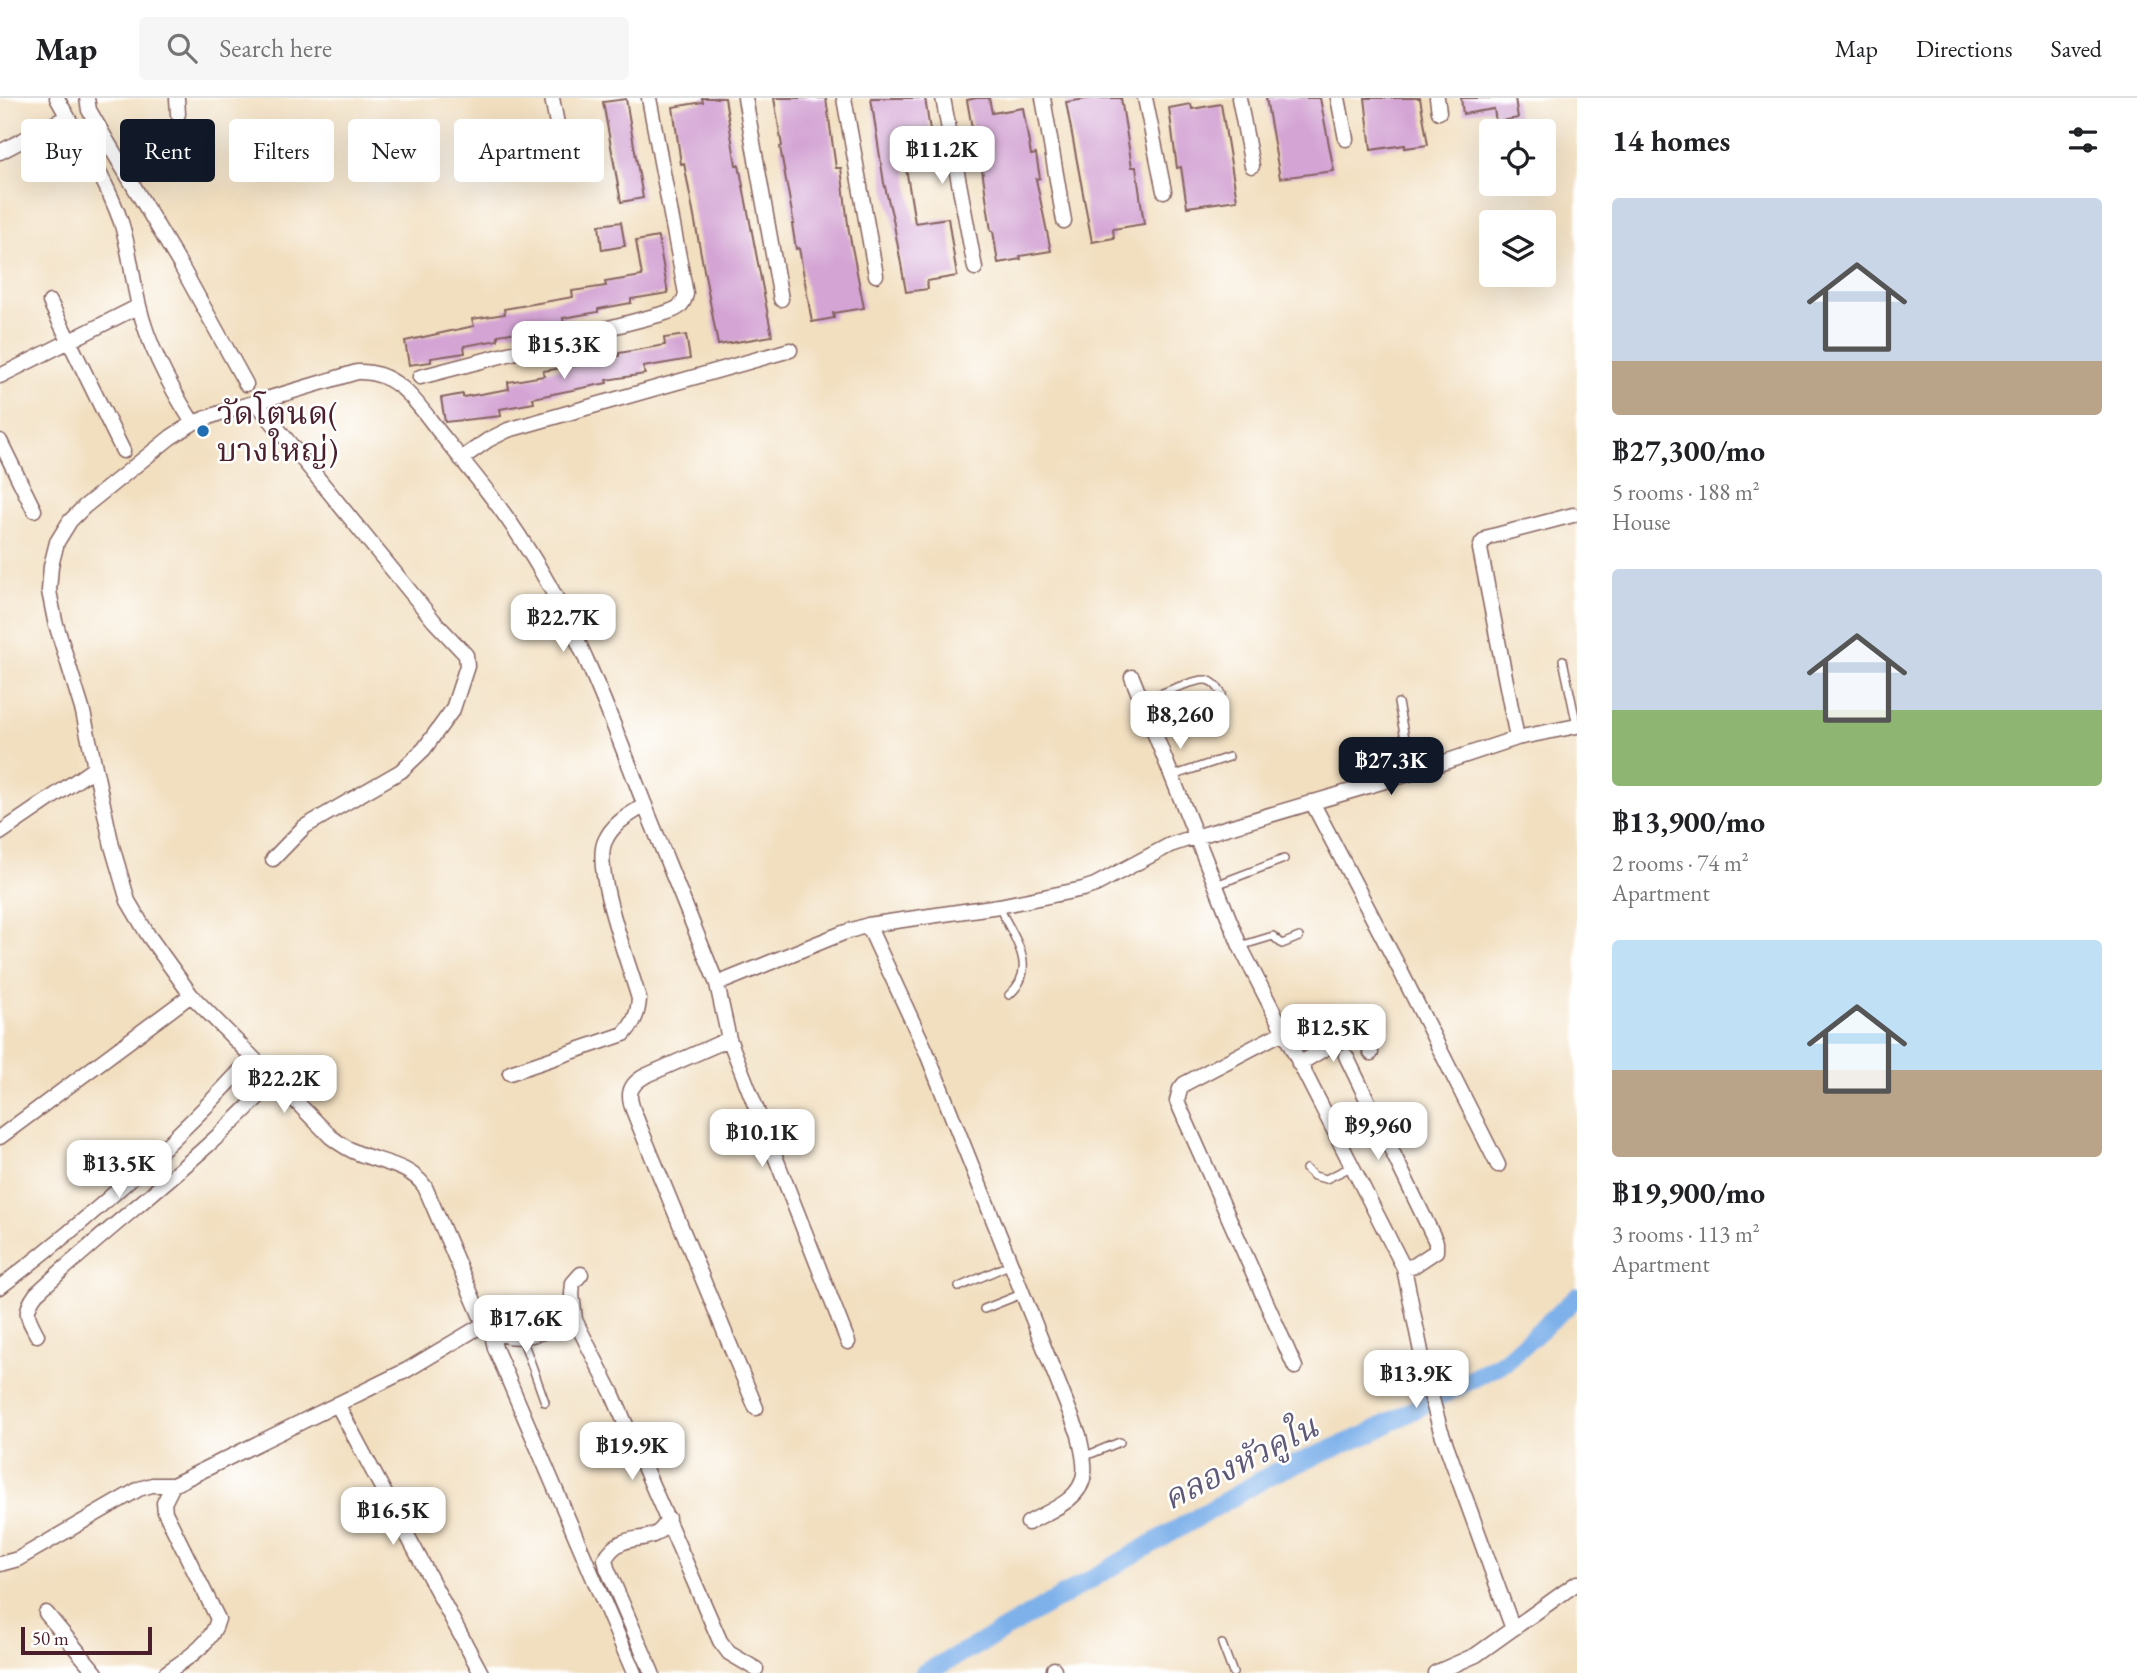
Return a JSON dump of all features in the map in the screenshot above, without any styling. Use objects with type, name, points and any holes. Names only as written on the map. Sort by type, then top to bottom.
[{"type":"street","points":[[57,98],[120,220],[130,251],[146,331],[193,423]]},
{"type":"street","points":[[86,98],[89,110],[181,266],[246,384]]},
{"type":"street","points":[[177,98],[178,114]]},
{"type":"street","points":[[552,98],[556,119]]},
{"type":"street","points":[[420,377],[662,314],[678,309],[684,303],[686,294],[649,98]]},
{"type":"street","points":[[746,98],[780,299]]},
{"type":"street","points":[[844,98],[876,275]]},
{"type":"street","points":[[943,98],[975,268]]},
{"type":"street","points":[[1043,98],[1064,221]]},
{"type":"street","points":[[1145,98],[1164,191]]},
{"type":"street","points":[[1239,98],[1252,166]]},
{"type":"street","points":[[1338,98],[1346,139]]},
{"type":"street","points":[[0,152],[67,117]]},
{"type":"street","points":[[50,302],[123,451]]},
{"type":"street","points":[[0,376],[139,306]]},
{"type":"street","points":[[461,459],[508,430],[790,350]]},
{"type":"street","points":[[634,1673],[487,1327],[419,1177],[344,1147],[331,1137],[191,995],[148,935],[128,901],[111,846],[83,712],[55,621],[49,591],[57,542],[70,521],[84,507],[171,437],[193,423],[357,372],[379,373],[391,378],[404,389],[526,545],[560,606],[606,705],[717,984],[729,1039],[848,1342]]},
{"type":"street","points":[[256,402],[434,621],[466,655],[467,666],[453,709],[424,749],[401,771],[304,827],[273,859]]},
{"type":"street","points":[[0,441],[34,510]]},
{"type":"street","points":[[1517,738],[1480,549],[1489,537],[1573,515]]},
{"type":"street","points":[[1132,677],[1240,946],[1404,1268],[1427,1381],[1440,1428],[1513,1629]]},
{"type":"street","points":[[717,984],[869,925],[999,906],[1095,885],[1170,845],[1412,773],[1517,738],[1577,726]]},
{"type":"street","points":[[0,833],[95,768]]},
{"type":"street","points":[[1312,802],[1498,1165]]},
{"type":"street","points":[[510,1073],[624,1034],[638,1014],[639,999],[606,892],[602,863],[604,843],[613,828],[621,819],[645,805]]},
{"type":"street","points":[[869,925],[926,1051],[1079,1435],[1084,1474],[1078,1491],[1069,1500],[1028,1523]]},
{"type":"street","points":[[0,1137],[191,995]]},
{"type":"street","points":[[1283,1032],[1184,1084],[1177,1101],[1295,1367]]},
{"type":"street","points":[[1299,1064],[1356,1033],[1365,1038],[1371,1053]]},
{"type":"street","points":[[729,1039],[645,1076],[634,1082],[629,1091],[639,1125],[755,1408]]},
{"type":"street","points":[[1346,1056],[1436,1242],[1436,1251],[1404,1268]]},
{"type":"street","points":[[0,1287],[90,1216],[203,1112],[252,1058]]},
{"type":"street","points":[[37,1335],[27,1313],[36,1294],[191,1160],[252,1105],[274,1080]]},
{"type":"street","points":[[581,1274],[573,1283],[575,1320],[612,1393],[720,1641],[729,1653],[757,1669]]},
{"type":"street","points":[[487,1327],[506,1336],[522,1338],[575,1320]]},
{"type":"street","points":[[0,1564],[18,1559],[139,1489],[152,1485],[173,1485],[407,1370],[487,1327]]},
{"type":"street","points":[[337,1404],[481,1673]]},
{"type":"street","points":[[166,1673],[190,1656],[213,1634],[218,1619],[164,1512],[164,1503],[173,1485]]},
{"type":"street","points":[[652,1673],[605,1559],[617,1544],[657,1535],[663,1531],[668,1518]]},
{"type":"street","points":[[1440,1672],[1476,1655],[1577,1583]]},
{"type":"street","points":[[46,1613],[96,1673]]},
{"type":"lane","points":[[1563,660],[1577,726]]},
{"type":"lane","points":[[1142,701],[1209,680],[1222,694]]},
{"type":"lane","points":[[1398,703],[1412,773]]},
{"type":"lane","points":[[1171,776],[1229,757]]},
{"type":"lane","points":[[1216,885],[1284,859]]},
{"type":"lane","points":[[999,906],[1025,969],[1022,980],[1009,995]]},
{"type":"lane","points":[[1240,946],[1273,936],[1282,944],[1299,937]]},
{"type":"lane","points":[[1306,1169],[1314,1176],[1326,1179],[1351,1167]]},
{"type":"lane","points":[[959,1287],[1012,1263]]},
{"type":"lane","points":[[984,1309],[1024,1293]]},
{"type":"lane","points":[[522,1338],[545,1402]]},
{"type":"lane","points":[[1082,1457],[1120,1441]]},
{"type":"lane","points":[[1222,1644],[1233,1673]]},
{"type":"building","points":[[702,98],[725,98],[736,165],[739,165],[772,336],[718,345],[684,163],[681,164],[673,107],[703,102]]},
{"type":"building","points":[[774,98],[826,98],[836,168],[841,168],[849,232],[864,308],[833,313],[834,318],[812,322],[799,248],[796,249]]},
{"type":"building","points":[[871,98],[925,98],[935,163],[906,168],[915,223],[948,218],[957,276],[927,281],[928,289],[906,292],[884,183]]},
{"type":"building","points":[[989,98],[992,113],[1023,108],[1031,155],[1036,154],[1040,178],[1036,179],[1051,251],[998,263],[980,155],[977,156],[967,100]]},
{"type":"building","points":[[1092,98],[1121,98],[1132,167],[1136,167],[1144,224],[1113,229],[1114,238],[1092,242],[1066,102]]},
{"type":"building","points":[[1266,98],[1320,98],[1334,171],[1280,178]]},
{"type":"building","points":[[1365,98],[1420,98],[1428,145],[1371,150]]},
{"type":"building","points":[[1461,98],[1515,98],[1518,118],[1496,119],[1494,109],[1463,114]]},
{"type":"building","points":[[626,99],[643,198],[621,202],[603,102]]},
{"type":"building","points":[[1191,104],[1192,109],[1221,104],[1237,200],[1187,207],[1181,167],[1177,168],[1169,108]]},
{"type":"building","points":[[621,222],[625,246],[602,250],[599,225]]},
{"type":"building","points":[[658,237],[668,293],[631,299],[631,303],[563,318],[564,324],[498,335],[498,340],[464,346],[465,353],[431,358],[431,362],[409,365],[405,341],[474,326],[472,319],[505,314],[504,309],[573,297],[572,291],[606,286],[605,282],[642,276],[636,241]]},
{"type":"building","points":[[686,335],[690,359],[643,367],[645,374],[606,380],[607,383],[533,398],[534,403],[500,409],[501,416],[445,422],[441,398],[509,389],[508,382],[544,376],[543,371],[665,345],[664,338]]},
{"type":"waterway","name":"คลองหัวคูใน","points":[[924,1673],[983,1642],[1274,1473],[1366,1435],[1506,1361],[1577,1297]]},
{"type":"place","name":"วัดโตนด( บางใหญ่)","points":[[203,431]]}]
